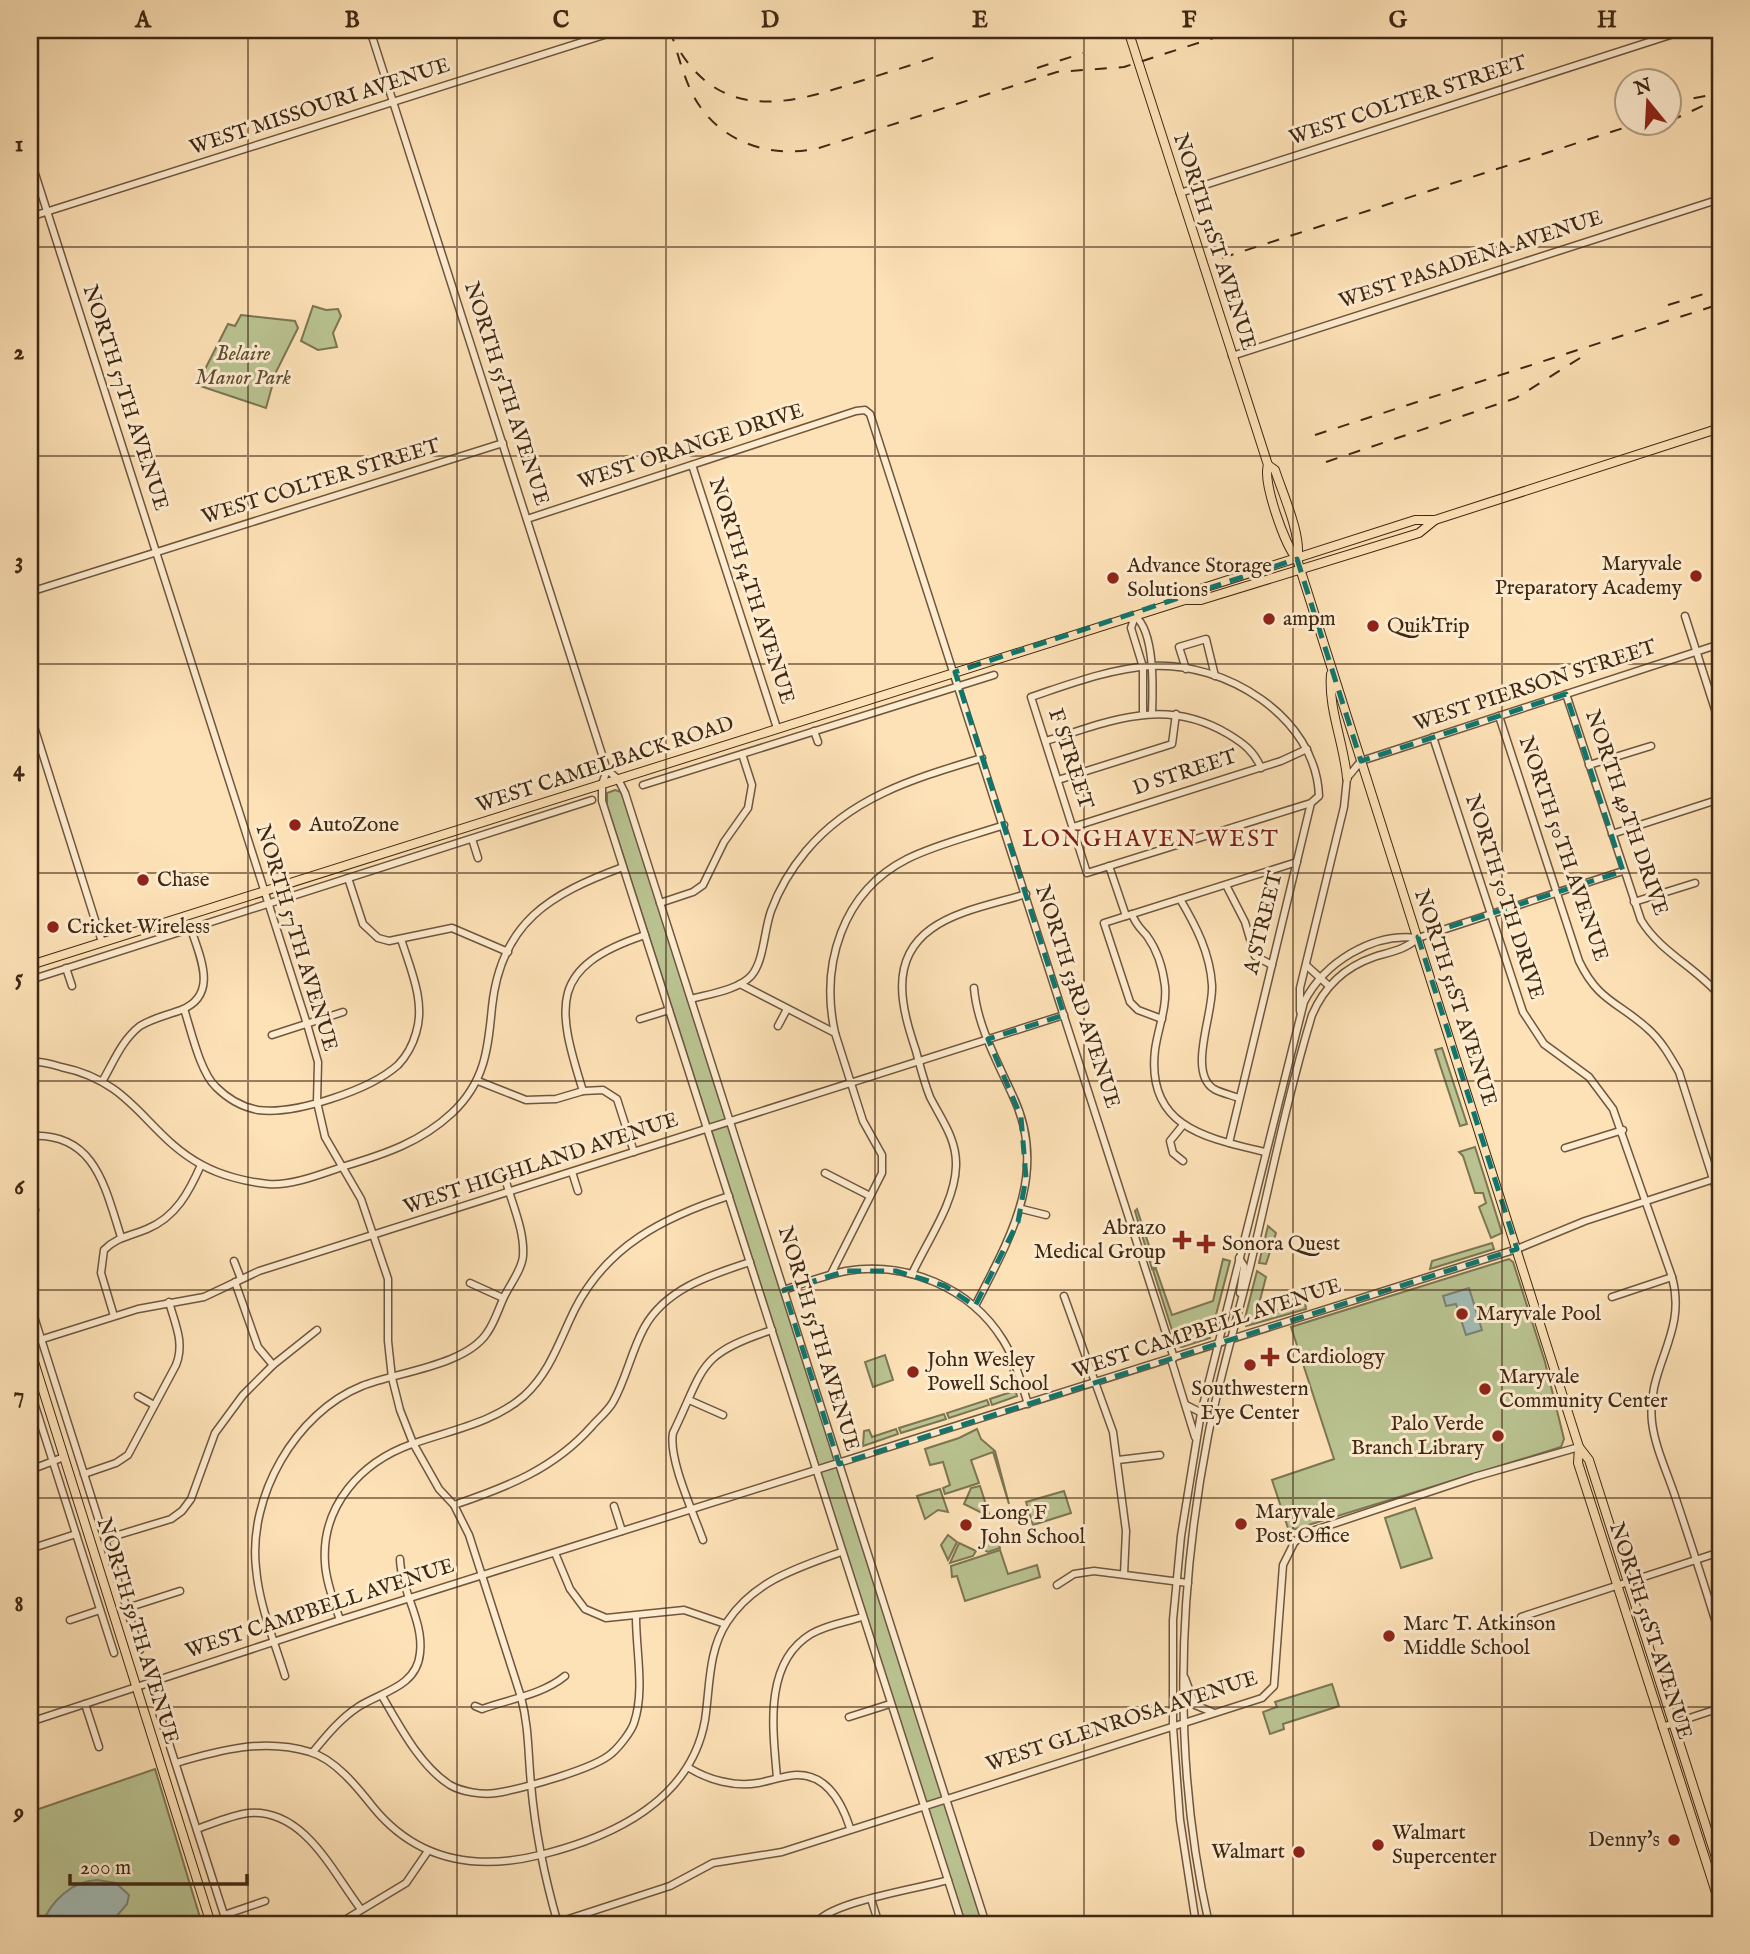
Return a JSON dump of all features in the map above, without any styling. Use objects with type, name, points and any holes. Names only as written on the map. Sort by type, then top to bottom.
[{"type":"main road","name":"NORTH 51ST AVENUE","points":[[1128,30],[1268,465],[1265,473],[1271,495],[1290,551],[1297,559],[1579,1447],[1588,1460],[1720,1870]]},
{"type":"main road","name":"WEST CAMELBACK ROAD","points":[[1185,600],[1198,590],[1415,520],[1435,520],[1720,428]]},
{"type":"main road","name":"WEST CAMELBACK ROAD","points":[[30,971],[33,962],[1185,600],[1201,600],[1419,533],[1435,520]]},
{"type":"main road","points":[[1332,668],[1330,695],[1343,748],[1346,778]]},
{"type":"main road","name":"NORTH 59TH AVENUE","points":[[30,1349],[211,1924]]},
{"type":"main road","name":"NORTH 51ST AVENUE","points":[[1579,1447],[1578,1463],[1720,1905]]},
{"type":"main road","points":[[1707,1924],[1720,1920]]},
{"type":"street","name":"NORTH 55TH AVENUE","points":[[370,30],[607,770],[602,784],[602,801],[962,1924]]},
{"type":"street","name":"WEST MISSOURI AVENUE","points":[[30,217],[620,30]]},
{"type":"street","name":"WEST COLTER STREET","points":[[1180,193],[1686,30]]},
{"type":"street","name":"NORTH 57TH AVENUE","points":[[30,158],[307,1024],[318,1062],[317,1102],[327,1146],[361,1199],[375,1235],[388,1279],[388,1341],[392,1378],[413,1444],[439,1489],[454,1505],[469,1535],[521,1697],[528,1724],[531,1785],[541,1855],[556,1924]]},
{"type":"street","name":"WEST PASADENA AVENUE","points":[[1232,356],[1720,199]]},
{"type":"street","name":"WEST ORANGE DRIVE","points":[[527,519],[865,410]]},
{"type":"street","name":"NORTH 53RD AVENUE","points":[[865,410],[870,414],[955,672],[1196,1440]]},
{"type":"street","name":"WEST COLTER STREET","points":[[30,592],[503,443]]},
{"type":"street","name":"NORTH 54TH AVENUE","points":[[692,465],[778,728]]},
{"type":"street","points":[[1143,714],[1147,666],[1131,628],[1135,616],[1144,623],[1152,713]]},
{"type":"street","points":[[1685,616],[1720,725]]},
{"type":"street","points":[[1186,669],[1179,647],[1206,639],[1214,676]]},
{"type":"street","name":"WEST PIERSON STREET","points":[[1361,761],[1720,644]]},
{"type":"street","name":"A STREET","points":[[1031,696],[1109,672],[1147,666],[1186,669],[1214,676],[1272,707],[1307,749],[1318,796],[1311,803],[1229,1143]]},
{"type":"street","name":"WEST CAMELBACK ROAD","points":[[643,785],[994,675]]},
{"type":"street","name":"NORTH 49TH DRIVE","points":[[1566,694],[1641,920],[1661,947],[1705,979],[1720,996]]},
{"type":"street","name":"F STREET","points":[[1031,696],[1087,873],[1109,866]]},
{"type":"street","points":[[30,714],[102,942]]},
{"type":"street","points":[[1046,741],[1143,714],[1176,714],[1206,723],[1234,737],[1254,753],[1261,768]]},
{"type":"street","points":[[1058,780],[1172,744],[1176,714]]},
{"type":"street","name":"NORTH 50TH AVENUE","points":[[1499,716],[1579,961],[1589,980],[1616,1007],[1646,1027],[1661,1043],[1678,1072],[1717,1178],[1720,1201]]},
{"type":"street","points":[[814,731],[818,742]]},
{"type":"street","name":"NORTH 50TH DRIVE","points":[[1433,737],[1523,1012],[1544,1044],[1588,1077],[1605,1095],[1623,1130],[1672,1277],[1676,1301],[1675,1323],[1653,1382],[1652,1423],[1720,1636]]},
{"type":"street","points":[[1590,765],[1651,746]]},
{"type":"street","name":"D STREET","points":[[1073,827],[1261,768],[1307,749]]},
{"type":"street","points":[[660,903],[699,888],[752,798],[752,786],[742,754]]},
{"type":"street","points":[[691,999],[740,984],[756,969],[767,924],[780,889],[797,862],[825,831],[851,810],[880,793],[982,758]]},
{"type":"street","points":[[1300,1011],[1298,998],[1344,807],[1346,778],[1361,761]]},
{"type":"street","points":[[607,770],[618,779]]},
{"type":"street","name":"NORTH 55TH AVENUE","points":[[618,779],[731,1121],[986,1924]]},
{"type":"street","points":[[1612,834],[1720,799]]},
{"type":"street","name":"WEST CAMELBACK ROAD","points":[[30,980],[593,800]]},
{"type":"street","points":[[1265,1152],[1206,1138],[1183,1125],[1167,1107],[1156,1084],[1154,1061],[1166,999],[1163,974],[1151,943],[1129,915],[1109,866],[1311,803]]},
{"type":"street","points":[[831,1274],[882,1173],[883,1160],[863,1121],[835,1033],[829,1000],[832,956],[843,926],[859,900],[880,877],[905,860],[1004,825]]},
{"type":"street","points":[[717,838],[724,842]]},
{"type":"street","points":[[472,839],[478,858]]},
{"type":"street","points":[[1162,1019],[1138,1010],[1130,1002],[1104,923],[1297,862]]},
{"type":"street","points":[[30,1062],[82,1071],[103,1080],[132,1102],[177,1146],[201,1165],[231,1176],[269,1184],[304,1179],[388,1153],[422,1138],[454,1111],[478,1081],[491,1039],[495,986],[521,928],[560,893],[623,867]]},
{"type":"street","points":[[1209,1924],[1196,1857],[1184,1723],[1183,1673],[1195,1516],[1212,1418],[1313,1011],[1329,986],[1361,962],[1408,947],[1418,938],[1623,871]]},
{"type":"street","points":[[348,878],[368,931],[389,941],[452,928],[508,952]]},
{"type":"street","points":[[1634,902],[1695,883]]},
{"type":"street","points":[[1226,885],[1244,922],[1255,956],[1272,965]]},
{"type":"street","points":[[912,1274],[948,1200],[956,1165],[950,1134],[930,1096],[919,1062],[900,992],[903,972],[913,947],[929,930],[947,920],[1026,894]]},
{"type":"street","points":[[1180,899],[1201,937],[1212,979],[1212,1009],[1200,1061],[1202,1072],[1214,1089],[1239,1098]]},
{"type":"street","points":[[103,1080],[123,1044],[138,1028],[184,1009],[195,1002],[204,987],[204,973],[191,929]]},
{"type":"street","points":[[583,1091],[567,1041],[565,1022],[565,1004],[574,977],[593,957],[609,947],[645,935]]},
{"type":"street","points":[[1196,1924],[1180,1820],[1173,1727],[1176,1581],[1201,1413],[1300,1011],[1319,978],[1338,961],[1363,948],[1404,936],[1418,938]]},
{"type":"street","points":[[184,1009],[214,1085],[227,1096],[243,1107],[260,1110],[317,1102],[371,1083],[399,1064],[410,1048],[419,1014],[417,991],[401,939]]},
{"type":"street","points":[[1306,965],[1329,986]]},
{"type":"street","points":[[66,968],[72,986]]},
{"type":"street","points":[[740,984],[835,1033]]},
{"type":"street","points":[[974,988],[997,1066],[1014,1096],[1023,1129],[1027,1164],[1022,1209],[975,1306]]},
{"type":"street","points":[[778,1026],[787,1009]]},
{"type":"street","points":[[640,1019],[669,1010]]},
{"type":"street","points":[[272,1035],[343,1012]]},
{"type":"street","name":"WEST HIGHLAND AVENUE","points":[[30,1343],[169,1302],[204,1297],[238,1281],[375,1235],[1064,1015]]},
{"type":"street","points":[[478,1081],[526,1100],[556,1099],[583,1091],[603,1090],[617,1100],[635,1152]]},
{"type":"street","points":[[1182,1161],[1173,1153],[1171,1141],[1183,1125]]},
{"type":"street","points":[[1565,1148],[1623,1130]]},
{"type":"street","points":[[30,1136],[61,1138],[92,1160],[101,1174],[121,1237]]},
{"type":"street","points":[[114,1317],[101,1273],[104,1250],[121,1237],[145,1230],[173,1213],[189,1193],[201,1165]]},
{"type":"street","points":[[572,1172],[578,1191]]},
{"type":"street","points":[[825,1172],[870,1196]]},
{"type":"street","points":[[285,1676],[261,1601],[255,1565],[257,1532],[271,1482],[281,1459],[305,1428],[337,1400],[361,1386],[464,1353],[477,1345],[487,1333],[523,1261],[523,1243],[504,1174]]},
{"type":"street","name":"WEST CAMPBELL AVENUE","points":[[30,1723],[340,1619],[1517,1249],[1584,1221],[1717,1178]]},
{"type":"street","points":[[340,1619],[325,1563],[327,1537],[337,1503],[358,1475],[378,1459],[413,1444],[481,1422],[515,1403],[545,1373],[580,1301],[618,1253],[640,1234],[669,1218],[729,1196]]},
{"type":"street","points":[[1022,1209],[1046,1215]]},
{"type":"street","points":[[1247,1225],[1261,1219]]},
{"type":"street","points":[[1239,1258],[1244,1266],[1240,1306]]},
{"type":"street","points":[[234,1261],[258,1347],[273,1365]]},
{"type":"street","points":[[454,1505],[519,1482],[554,1461],[582,1437],[612,1404],[645,1327],[664,1303],[692,1283],[750,1262]]},
{"type":"street","points":[[784,1290],[831,1274],[873,1269],[912,1274],[945,1286],[975,1306],[1006,1347],[1028,1404]]},
{"type":"street","points":[[1612,1297],[1672,1277]]},
{"type":"street","points":[[470,1283],[503,1298]]},
{"type":"street","points":[[1064,1296],[1111,1424],[1126,1531],[1124,1574]]},
{"type":"street","points":[[84,1474],[116,1463],[128,1455],[181,1353],[180,1338],[169,1302]]},
{"type":"street","name":"NORTH 59TH AVENUE","points":[[30,1304],[140,1650]]},
{"type":"street","points":[[105,1539],[171,1519],[182,1511],[191,1499],[215,1433],[243,1395],[273,1365],[317,1330]]},
{"type":"street","points":[[703,1540],[672,1440],[701,1369],[726,1346],[772,1330]]},
{"type":"street","name":"NORTH 59TH AVENUE","points":[[30,1390],[114,1653]]},
{"type":"street","points":[[138,1396],[154,1405]]},
{"type":"street","points":[[689,1400],[723,1415]]},
{"type":"street","points":[[1185,1404],[1212,1418]]},
{"type":"street","name":"WEST GLENROSA AVENUE","points":[[556,1924],[670,1886],[713,1863],[782,1852],[1262,1698],[1274,1686],[1283,1565],[1294,1543],[1303,1534],[1474,1477],[1579,1447]]},
{"type":"street","points":[[1118,1460],[1160,1455]]},
{"type":"street","points":[[30,1470],[64,1457]]},
{"type":"street","points":[[614,1506],[622,1531]]},
{"type":"street","points":[[30,1549],[76,1534]]},
{"type":"street","points":[[176,1763],[237,1747],[274,1745],[313,1752],[344,1775],[392,1828],[428,1852],[462,1861],[489,1864],[541,1855],[629,1823],[652,1808],[689,1768],[701,1738],[713,1658],[725,1624],[746,1600],[774,1578],[841,1552]]},
{"type":"street","points":[[1521,1617],[1720,1552]]},
{"type":"street","points":[[555,1553],[570,1589],[585,1609],[606,1618],[684,1610],[725,1624]]},
{"type":"street","points":[[313,1752],[336,1723],[360,1705],[402,1685],[415,1670],[420,1654],[418,1631],[401,1572],[400,1559]]},
{"type":"street","points":[[1057,1585],[1064,1578],[1083,1572],[1124,1574],[1188,1583]]},
{"type":"street","points":[[127,1608],[180,1591]]},
{"type":"street","points":[[70,1620],[100,1610]]},
{"type":"street","points":[[382,1696],[433,1770],[450,1785],[470,1792],[494,1793],[531,1785],[590,1765],[611,1754],[634,1725],[638,1700],[636,1617]]},
{"type":"street","points":[[777,1777],[775,1690],[781,1669],[799,1642],[813,1633],[862,1617]]},
{"type":"street","points":[[1183,1673],[1195,1705],[1202,1710],[1217,1713]]},
{"type":"street","points":[[475,1706],[482,1709],[521,1697],[557,1683],[565,1676]]},
{"type":"street","points":[[85,1704],[99,1747]]},
{"type":"street","points":[[849,1717],[890,1704]]},
{"type":"street","name":"NORTH 59TH AVENUE","points":[[158,1706],[227,1924]]},
{"type":"street","points":[[1662,1727],[1720,1708]]},
{"type":"street","points":[[689,1768],[707,1779],[737,1783],[757,1783],[798,1775],[812,1778],[826,1786],[842,1804],[850,1828]]},
{"type":"street","points":[[197,1829],[247,1813],[276,1815],[303,1830],[360,1908]]},
{"type":"street","points":[[338,1924],[360,1908],[388,1897],[406,1883],[428,1852]]},
{"type":"street","points":[[816,1924],[826,1913],[948,1880]]},
{"type":"street","points":[[871,1899],[879,1924]]},
{"type":"street","points":[[224,1915],[265,1901]]},
{"type":"highlighted area","points":[[1297,559],[1361,761],[1566,694],[1623,871],[1418,937],[1517,1249],[839,1464],[784,1290],[846,1271],[896,1271],[945,1286],[975,1306],[1018,1222],[1026,1178],[1021,1117],[988,1039],[1064,1015],[955,672]]},
{"type":"green space","points":[[313,306],[326,310],[338,309],[341,316],[333,333],[337,347],[318,350],[301,341]]},
{"type":"green space","name":"Belaire Manor Park","points":[[241,315],[295,321],[298,328],[276,372],[266,408],[197,385],[228,324],[235,326]]},
{"type":"green space","points":[[615,790],[621,792],[627,808],[983,1924],[965,1924],[607,805],[607,793]]},
{"type":"green space","points":[[1442,1048],[1467,1124],[1460,1126],[1435,1050]]},
{"type":"green space","points":[[1475,1147],[1502,1233],[1491,1238],[1479,1207],[1486,1203],[1483,1193],[1475,1193],[1463,1156],[1459,1152]]},
{"type":"green space","points":[[1137,1209],[1156,1267],[1152,1269],[1135,1211]]},
{"type":"green space","points":[[1268,1226],[1276,1233],[1266,1264],[1259,1263]]},
{"type":"green space","points":[[1492,1243],[1494,1249],[1430,1269],[1432,1261]]},
{"type":"green space","points":[[1223,1259],[1230,1261],[1210,1338],[1182,1347],[1177,1346],[1153,1270],[1156,1269],[1172,1315],[1213,1301]]},
{"type":"green space","points":[[1509,1259],[1513,1262],[1545,1362],[1564,1439],[1561,1447],[1289,1531],[1272,1480],[1334,1459],[1291,1327]]},
{"type":"green space","points":[[1257,1271],[1266,1277],[1257,1312],[1263,1314],[1305,1302],[1306,1309],[1246,1326],[1244,1322]]},
{"type":"green space","points":[[885,1355],[893,1380],[873,1387],[865,1362]]},
{"type":"green space","points":[[1010,1370],[1017,1396],[992,1405],[990,1399],[1014,1391]]},
{"type":"green space","points":[[987,1400],[989,1405],[949,1418],[947,1413]]},
{"type":"green space","points":[[944,1414],[946,1419],[901,1433],[899,1428]]},
{"type":"green space","points":[[896,1429],[898,1434],[863,1446],[864,1431],[869,1430],[872,1437]]},
{"type":"green space","points":[[977,1429],[981,1439],[995,1451],[1009,1504],[993,1452],[971,1460],[979,1483],[945,1494],[943,1488],[950,1485],[943,1462],[930,1465],[925,1449]]},
{"type":"green space","points":[[980,1486],[989,1514],[986,1515],[964,1504],[971,1488]]},
{"type":"green space","points":[[940,1489],[948,1512],[938,1510],[925,1519],[917,1496]]},
{"type":"green space","points":[[1064,1491],[1071,1513],[1033,1525],[1026,1502]]},
{"type":"green space","points":[[1415,1508],[1432,1558],[1401,1568],[1385,1518]]},
{"type":"green space","points":[[985,1534],[997,1540],[1000,1548],[988,1552],[979,1547]]},
{"type":"green space","points":[[948,1535],[957,1542],[948,1560],[941,1545]]},
{"type":"green space","points":[[959,1543],[976,1551],[973,1556],[950,1563]]},
{"type":"green space","points":[[1000,1550],[1008,1574],[1037,1565],[1040,1577],[965,1601],[957,1576],[952,1577],[951,1566]]},
{"type":"green space","points":[[1332,1684],[1339,1706],[1283,1724],[1284,1729],[1270,1734],[1263,1712],[1277,1707],[1275,1702]]},
{"type":"green space","points":[[155,1769],[202,1924],[30,1924],[30,1812]]},
{"type":"water","points":[[1469,1288],[1482,1330],[1466,1335],[1456,1304],[1446,1306],[1443,1296]]},
{"type":"water","points":[[97,1880],[116,1883],[129,1895],[127,1904],[110,1924],[42,1924],[57,1900],[71,1888]]},
{"type":"railway","points":[[670,30],[682,69],[701,108],[728,134],[762,148],[781,151],[819,148],[1057,72],[1124,67],[1238,30]]},
{"type":"railway","points":[[681,53],[698,75],[718,89],[738,98],[760,101],[807,97],[941,55]]},
{"type":"railway","points":[[1037,68],[1083,53]]},
{"type":"railway","points":[[1684,100],[1710,95]]},
{"type":"railway","points":[[1684,115],[1720,98]]},
{"type":"railway","points":[[1222,258],[1614,131]]},
{"type":"railway","points":[[1668,305],[1720,289]]},
{"type":"railway","points":[[1315,435],[1720,304]]},
{"type":"railway","points":[[1326,462],[1516,398],[1588,353]]},
{"type":"place","name":"Maryvale Preparatory Academy","points":[[1696,576]]},
{"type":"place","name":"Advance Storage Solutions","points":[[1113,578]]},
{"type":"place","name":"ampm","points":[[1269,619]]},
{"type":"place","name":"QuikTrip","points":[[1373,626]]},
{"type":"place","name":"AutoZone","points":[[295,825]]},
{"type":"place","name":"Chase","points":[[143,880]]},
{"type":"place","name":"Cricket Wireless","points":[[53,927]]},
{"type":"place","name":"Abrazo Medical Group","points":[[1182,1240]]},
{"type":"place","name":"Sonora Quest","points":[[1206,1244]]},
{"type":"place","name":"Maryvale Pool","points":[[1462,1314]]},
{"type":"place","name":"Cardiology","points":[[1270,1357]]},
{"type":"place","name":"Southwestern Eye Center","points":[[1250,1365]]},
{"type":"place","name":"John Wesley Powell School","points":[[913,1372]]},
{"type":"place","name":"Maryvale Community Center","points":[[1485,1389]]},
{"type":"place","name":"Palo Verde Branch Library","points":[[1498,1436]]},
{"type":"place","name":"Maryvale Post Office","points":[[1241,1524]]},
{"type":"place","name":"Long F John School","points":[[966,1525]]},
{"type":"place","name":"Marc T. Atkinson Middle School","points":[[1389,1636]]},
{"type":"place","name":"Denny's","points":[[1674,1840]]},
{"type":"place","name":"Walmart Supercenter","points":[[1378,1845]]},
{"type":"place","name":"Walmart","points":[[1299,1852]]},
{"type":"district","name":"LONGHAVEN WEST","points":[[1151,839]]}]
